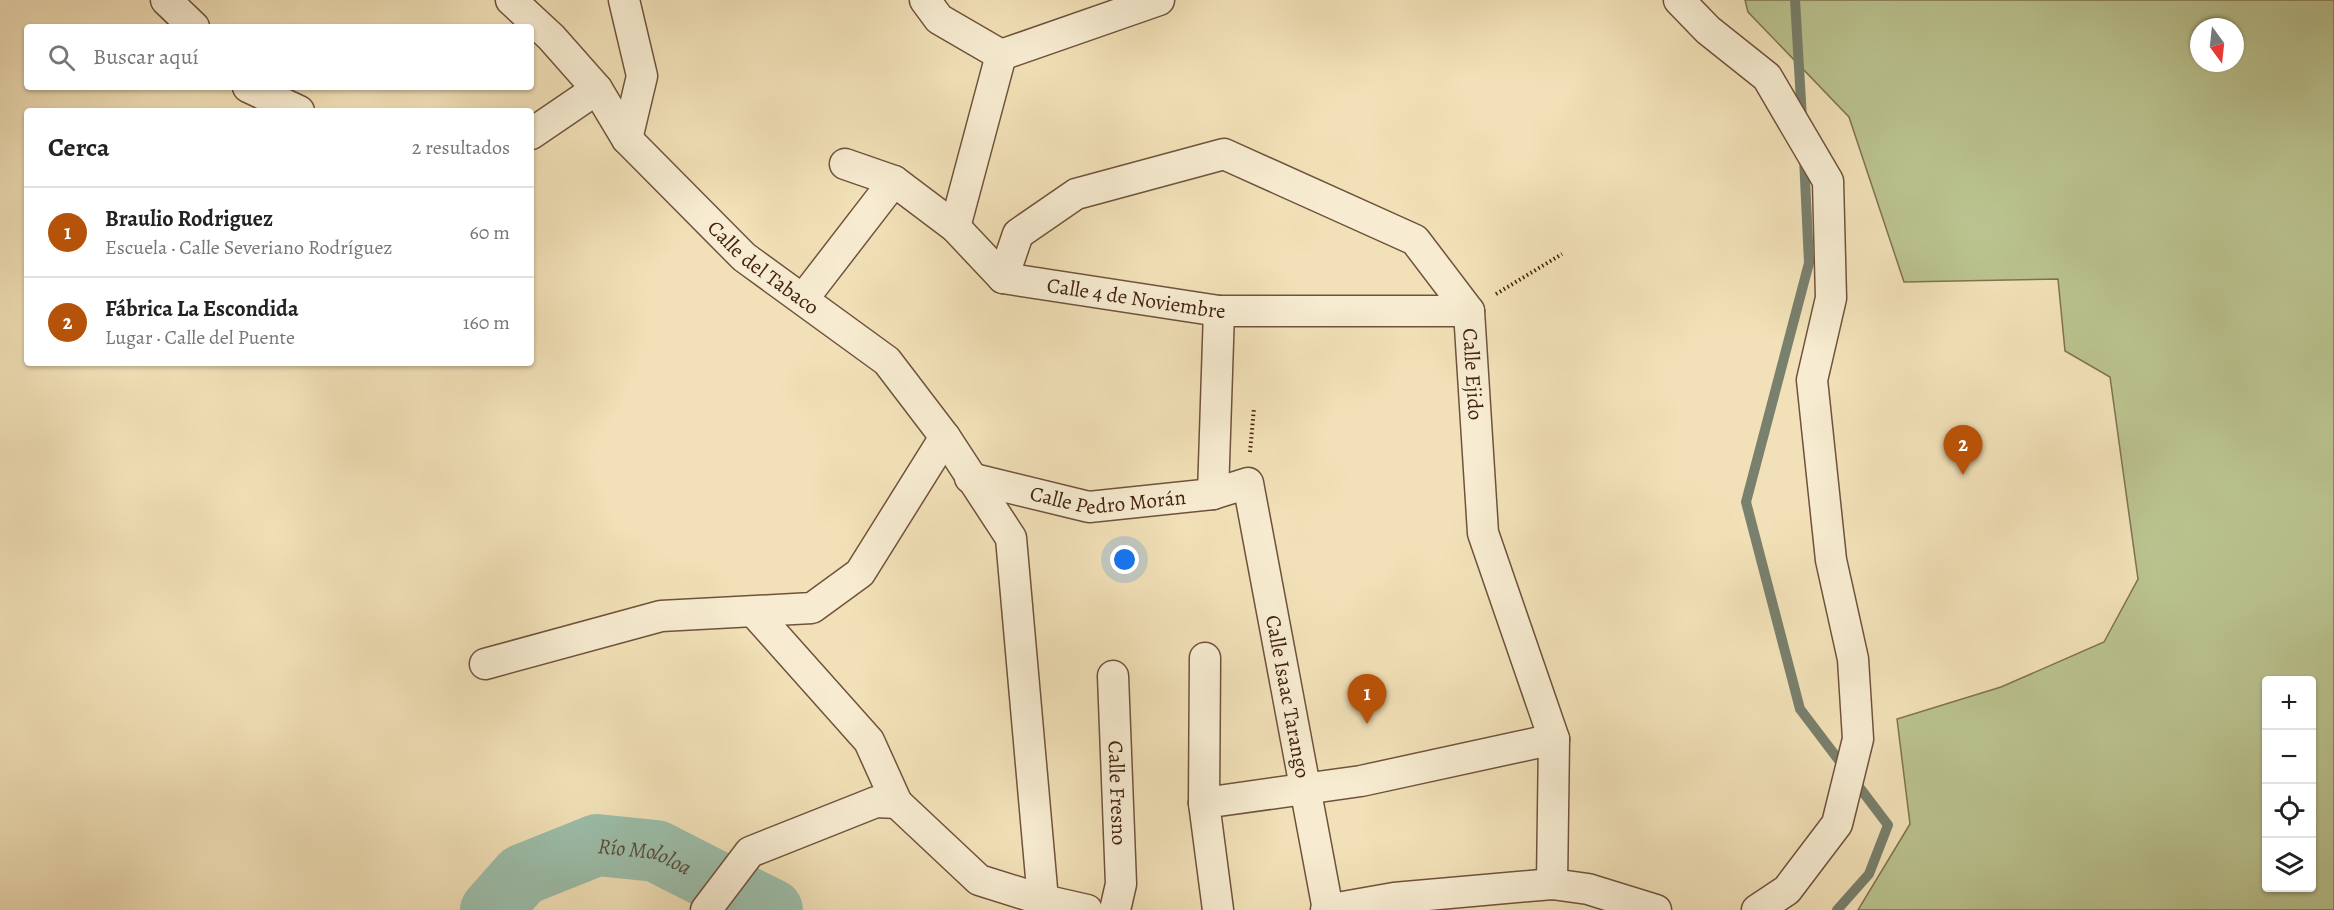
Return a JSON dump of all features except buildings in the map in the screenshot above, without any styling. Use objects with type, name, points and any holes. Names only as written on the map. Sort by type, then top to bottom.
[{"type":"street","points":[[166,0],[192,24]]},
{"type":"street","name":"Calle del Tabaco","points":[[511,0],[551,37],[597,89],[627,139],[744,257],[887,361],[945,437],[1011,538],[1043,900]]},
{"type":"street","points":[[624,0],[642,76],[627,139]]},
{"type":"street","points":[[925,0],[939,19],[1001,55],[1159,0]]},
{"type":"street","points":[[1679,0],[1708,30],[1767,77],[1828,181],[1831,298],[1812,380],[1831,560],[1853,659],[1858,739],[1836,824],[1787,890],[1757,910]]},
{"type":"street","points":[[955,227],[1001,55]]},
{"type":"street","points":[[534,132],[597,89]]},
{"type":"street","points":[[254,90],[293,108]]},
{"type":"street","name":"Calle Ejido","points":[[1003,278],[1018,234],[1076,194],[1224,154],[1415,240],[1469,310],[1483,533],[1554,739],[1552,884]]},
{"type":"street","points":[[845,164],[894,181],[955,227],[1003,278]]},
{"type":"street","points":[[803,299],[894,181]]},
{"type":"street","name":"Calle 4 de Noviembre","points":[[1003,278],[1219,310],[1469,310]]},
{"type":"street","points":[[1213,494],[1219,310]]},
{"type":"street","points":[[485,664],[661,616],[812,608],[860,573],[945,437]]},
{"type":"street","name":"Calle Pedro Morán","points":[[970,478],[1089,507],[1213,494],[1248,483]]},
{"type":"street","name":"Calle Isaac Tarango","points":[[1248,483],[1327,910]]},
{"type":"street","points":[[753,612],[868,741],[897,803],[979,880],[1043,900],[1087,910]]},
{"type":"street","points":[[1205,658],[1204,803],[1218,910]]},
{"type":"street","name":"Calle Fresno","points":[[1113,676],[1121,884],[1114,910]]},
{"type":"street","points":[[1204,803],[1361,781],[1554,739]]},
{"type":"street","points":[[706,910],[750,852],[876,802],[897,803]]},
{"type":"street","points":[[1327,910],[1394,898],[1552,884],[1588,889],[1656,910]]},
{"type":"path","points":[[1469,310],[1562,254]]},
{"type":"path","points":[[1248,483],[1254,408]]},
{"type":"green space","points":[[1745,0],[2334,0],[2334,910],[1858,910],[1910,824],[1897,719],[2001,687],[2104,642],[2138,579],[2110,377],[2065,351],[2058,279],[1904,282],[1849,117],[1748,12]]},
{"type":"waterway","points":[[1795,0],[1802,118]]},
{"type":"waterway","points":[[1804,158],[1809,263],[1746,502],[1800,709],[1888,825],[1869,874],[1837,910]]},
{"type":"waterway","name":"Río Mololoa","points":[[491,910],[522,875],[597,845],[656,851],[772,910]]},
{"type":"place","name":"Fábrica La Escondida","points":[[1963,475]]},
{"type":"place","name":"Braulio Rodriguez","points":[[1367,724]]}]
